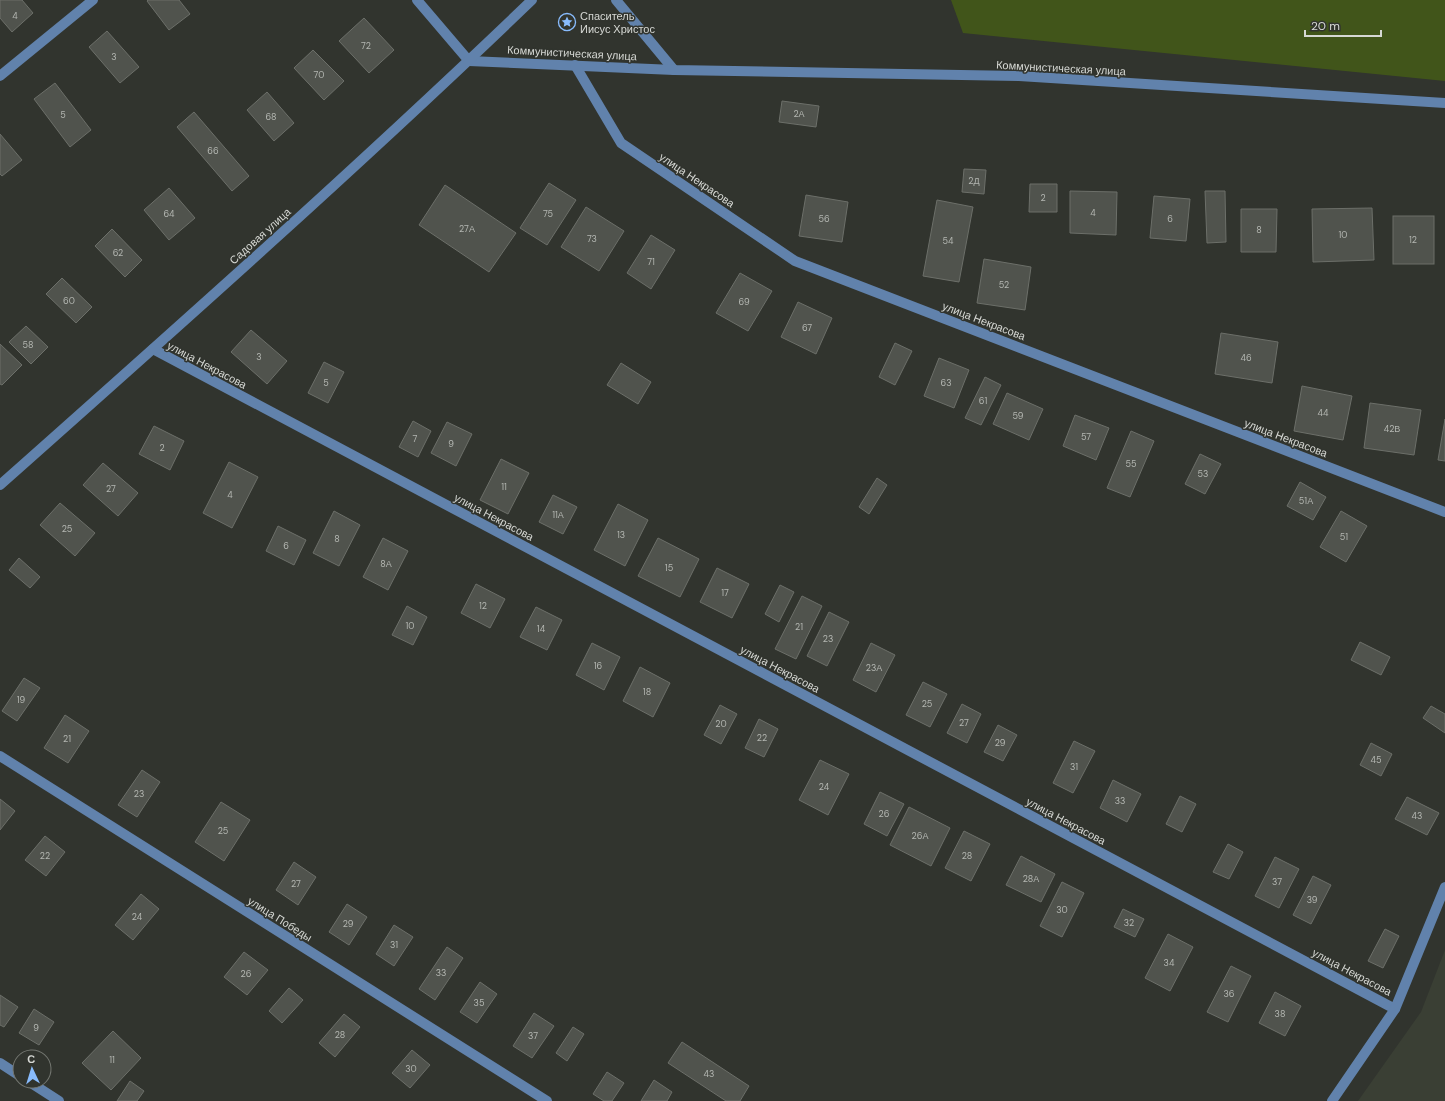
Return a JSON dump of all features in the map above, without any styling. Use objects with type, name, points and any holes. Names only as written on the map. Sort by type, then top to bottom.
[{"type":"street","points":[[0,76],[93,0]]},
{"type":"street","points":[[417,0],[469,61]]},
{"type":"street","name":"Садовая улица","points":[[0,485],[153,349],[469,61],[532,0]]},
{"type":"street","name":"Коммунистическая улица","points":[[616,0],[674,70]]},
{"type":"street","name":"Коммунистическая улица","points":[[469,61],[674,70],[1019,76],[1445,104]]},
{"type":"street","name":"улица Некрасова","points":[[575,65],[621,143],[795,261],[1445,512]]},
{"type":"street","name":"улица Некрасова","points":[[153,349],[1395,1009]]},
{"type":"street","name":"улица Победы","points":[[0,756],[547,1101]]},
{"type":"street","name":"улица Некрасова","points":[[1332,1101],[1395,1009],[1445,887]]},
{"type":"street","points":[[0,1063],[12,1071]]},
{"type":"street","points":[[40,1089],[59,1101]]},
{"type":"shaded area","points":[[1445,950],[1445,1101],[1358,1101],[1421,1012]]},
{"type":"green space","points":[[951,0],[1445,0],[1445,81],[963,33]]},
{"type":"building","points":[[0,0],[22,0],[33,13],[12,32],[0,18]]},
{"type":"building","points":[[179,0],[190,14],[169,30],[147,1]]},
{"type":"building","points":[[364,18],[394,50],[369,73],[339,41]]},
{"type":"building","points":[[107,31],[139,67],[120,83],[89,47]]},
{"type":"building","points":[[313,50],[344,81],[324,100],[294,68]]},
{"type":"building","points":[[55,83],[91,130],[70,147],[34,99]]},
{"type":"building","points":[[267,92],[294,123],[274,141],[247,110]]},
{"type":"building","points":[[782,101],[819,106],[816,127],[779,122]]},
{"type":"building","points":[[194,112],[249,176],[232,191],[177,127]]},
{"type":"building","points":[[0,134],[22,160],[2,176],[0,174]]},
{"type":"building","points":[[964,169],[986,170],[984,194],[962,192]]},
{"type":"building","points":[[549,183],[576,200],[547,245],[520,228]]},
{"type":"building","points":[[1030,184],[1057,184],[1057,212],[1029,212]]},
{"type":"building","points":[[445,185],[516,233],[489,272],[419,225]]},
{"type":"building","points":[[169,188],[195,218],[169,240],[144,210]]},
{"type":"building","points":[[1070,191],[1117,192],[1116,235],[1070,233]]},
{"type":"building","points":[[1205,191],[1225,191],[1226,242],[1207,243]]},
{"type":"building","points":[[806,195],[848,202],[842,242],[799,236]]},
{"type":"building","points":[[1154,196],[1190,199],[1186,241],[1150,238]]},
{"type":"building","points":[[937,200],[973,207],[959,282],[923,276]]},
{"type":"building","points":[[586,207],[624,231],[599,271],[561,247]]},
{"type":"building","points":[[1372,208],[1374,260],[1313,262],[1312,209]]},
{"type":"building","points":[[1241,209],[1277,209],[1276,252],[1241,252]]},
{"type":"building","points":[[1393,216],[1434,216],[1434,264],[1393,264]]},
{"type":"building","points":[[112,229],[142,260],[125,277],[95,246]]},
{"type":"building","points":[[651,235],[675,250],[651,289],[627,273]]},
{"type":"building","points":[[984,259],[1031,267],[1025,310],[977,303]]},
{"type":"building","points":[[740,273],[772,291],[748,331],[716,313]]},
{"type":"building","points":[[62,278],[92,307],[76,323],[46,294]]},
{"type":"building","points":[[798,302],[832,318],[816,354],[781,337]]},
{"type":"building","points":[[26,326],[48,347],[31,364],[9,342]]},
{"type":"building","points":[[251,330],[287,361],[267,384],[231,352]]},
{"type":"building","points":[[1221,333],[1278,342],[1272,383],[1215,374]]},
{"type":"building","points":[[895,343],[912,351],[895,385],[879,377]]},
{"type":"building","points":[[0,344],[22,365],[2,385],[0,384]]},
{"type":"building","points":[[939,358],[969,370],[954,408],[924,396]]},
{"type":"building","points":[[324,362],[344,372],[328,403],[308,393]]},
{"type":"building","points":[[621,363],[651,382],[638,404],[607,385]]},
{"type":"building","points":[[985,377],[1001,385],[981,425],[965,418]]},
{"type":"building","points":[[1302,386],[1352,396],[1343,440],[1294,431]]},
{"type":"building","points":[[1007,393],[1043,409],[1029,440],[993,424]]},
{"type":"building","points":[[1370,403],[1421,410],[1414,455],[1364,448]]},
{"type":"building","points":[[1075,415],[1109,428],[1096,460],[1063,446]]},
{"type":"building","points":[[1445,419],[1445,461],[1438,460]]},
{"type":"building","points":[[413,421],[431,431],[418,457],[399,447]]},
{"type":"building","points":[[447,422],[472,434],[456,466],[431,453]]},
{"type":"building","points":[[154,426],[184,441],[170,470],[139,454]]},
{"type":"building","points":[[1131,431],[1154,441],[1130,497],[1107,488]]},
{"type":"building","points":[[1200,454],[1221,464],[1205,494],[1185,484]]},
{"type":"building","points":[[501,459],[529,473],[508,514],[480,500]]},
{"type":"building","points":[[229,462],[258,477],[232,528],[203,513]]},
{"type":"building","points":[[103,463],[138,493],[118,516],[83,485]]},
{"type":"building","points":[[877,478],[887,485],[869,514],[859,507]]},
{"type":"building","points":[[1300,482],[1326,497],[1313,520],[1287,506]]},
{"type":"building","points":[[553,495],[577,507],[563,534],[539,522]]},
{"type":"building","points":[[60,503],[95,533],[75,556],[40,525]]},
{"type":"building","points":[[618,504],[648,520],[625,566],[594,550]]},
{"type":"building","points":[[334,511],[360,525],[339,566],[313,553]]},
{"type":"building","points":[[1341,511],[1367,526],[1346,562],[1320,547]]},
{"type":"building","points":[[278,526],[306,540],[294,565],[266,551]]},
{"type":"building","points":[[383,538],[408,551],[388,590],[363,577]]},
{"type":"building","points":[[658,538],[699,559],[680,597],[638,576]]},
{"type":"building","points":[[19,558],[40,577],[30,588],[9,570]]},
{"type":"building","points":[[717,568],[749,584],[732,618],[700,602]]},
{"type":"building","points":[[476,584],[505,599],[490,628],[461,613]]},
{"type":"building","points":[[780,585],[794,592],[779,622],[765,614]]},
{"type":"building","points":[[802,596],[822,606],[796,659],[775,649]]},
{"type":"building","points":[[407,606],[427,617],[413,645],[392,635]]},
{"type":"building","points":[[536,607],[562,620],[547,650],[520,637]]},
{"type":"building","points":[[829,612],[849,622],[827,666],[807,656]]},
{"type":"building","points":[[1360,642],[1390,657],[1381,675],[1351,660]]},
{"type":"building","points":[[592,643],[620,657],[604,690],[576,675]]},
{"type":"building","points":[[871,643],[895,655],[876,692],[853,680]]},
{"type":"building","points":[[640,667],[670,683],[653,717],[623,701]]},
{"type":"building","points":[[24,678],[40,688],[17,721],[2,711]]},
{"type":"building","points":[[923,682],[947,694],[930,727],[906,715]]},
{"type":"building","points":[[962,704],[981,714],[967,743],[947,733]]},
{"type":"building","points":[[720,705],[737,714],[721,744],[704,735]]},
{"type":"building","points":[[1431,706],[1445,714],[1445,733],[1423,718]]},
{"type":"building","points":[[65,715],[89,731],[68,763],[44,748]]},
{"type":"building","points":[[759,719],[778,729],[764,757],[745,748]]},
{"type":"building","points":[[998,725],[1017,735],[1003,761],[984,752]]},
{"type":"building","points":[[1074,741],[1095,751],[1073,793],[1053,783]]},
{"type":"building","points":[[1371,743],[1392,754],[1381,776],[1360,765]]},
{"type":"building","points":[[820,760],[849,774],[828,815],[799,800]]},
{"type":"building","points":[[142,770],[160,782],[137,817],[118,805]]},
{"type":"building","points":[[1113,780],[1141,794],[1127,822],[1100,808]]},
{"type":"building","points":[[880,792],[904,804],[887,836],[864,824]]},
{"type":"building","points":[[1180,796],[1196,804],[1182,832],[1166,824]]},
{"type":"building","points":[[1407,797],[1439,813],[1427,835],[1395,819]]},
{"type":"building","points":[[0,799],[15,811],[0,830]]},
{"type":"building","points":[[221,802],[250,820],[224,861],[195,842]]},
{"type":"building","points":[[909,807],[950,828],[931,866],[890,845]]},
{"type":"building","points":[[964,831],[990,844],[971,881],[945,868]]},
{"type":"building","points":[[45,836],[65,852],[46,876],[25,860]]},
{"type":"building","points":[[1228,844],[1243,852],[1229,879],[1213,872]]},
{"type":"building","points":[[1021,856],[1055,874],[1041,902],[1006,885]]},
{"type":"building","points":[[1275,857],[1299,869],[1279,908],[1255,896]]},
{"type":"building","points":[[294,862],[316,877],[298,905],[276,890]]},
{"type":"building","points":[[1313,876],[1331,885],[1311,924],[1293,915]]},
{"type":"building","points":[[1062,882],[1084,893],[1062,937],[1040,926]]},
{"type":"building","points":[[141,894],[159,909],[133,940],[115,925]]},
{"type":"building","points":[[347,904],[367,917],[349,945],[329,932]]},
{"type":"building","points":[[1123,909],[1144,919],[1135,937],[1114,927]]},
{"type":"building","points":[[394,925],[413,937],[394,966],[376,954]]},
{"type":"building","points":[[1385,929],[1399,936],[1383,968],[1368,961]]},
{"type":"building","points":[[1168,934],[1193,947],[1170,991],[1145,978]]},
{"type":"building","points":[[447,947],[463,958],[435,1000],[419,989]]},
{"type":"building","points":[[244,952],[268,970],[247,995],[224,977]]},
{"type":"building","points":[[1231,966],[1251,976],[1228,1022],[1207,1012]]},
{"type":"building","points":[[480,982],[497,994],[477,1023],[460,1012]]},
{"type":"building","points":[[289,988],[303,1000],[282,1023],[269,1011]]},
{"type":"building","points":[[1275,992],[1301,1006],[1285,1036],[1259,1023]]},
{"type":"building","points":[[0,995],[18,1007],[4,1027],[0,1025]]},
{"type":"building","points":[[34,1009],[54,1022],[39,1045],[19,1033]]},
{"type":"building","points":[[534,1013],[554,1026],[532,1058],[513,1046]]},
{"type":"building","points":[[344,1014],[360,1027],[335,1057],[319,1043]]},
{"type":"building","points":[[573,1027],[584,1034],[567,1061],[556,1053]]},
{"type":"building","points":[[113,1031],[141,1058],[111,1090],[82,1063]]},
{"type":"building","points":[[682,1042],[749,1086],[740,1101],[726,1101],[668,1063]]},
{"type":"building","points":[[412,1050],[430,1065],[410,1088],[392,1073]]},
{"type":"building","points":[[607,1072],[624,1083],[612,1101],[604,1101],[593,1094]]},
{"type":"building","points":[[654,1080],[672,1092],[667,1101],[641,1101]]},
{"type":"building","points":[[130,1081],[144,1091],[137,1101],[117,1101]]},
{"type":"place","name":"Спаситель Иисус Христос","points":[[567,22]]}]
